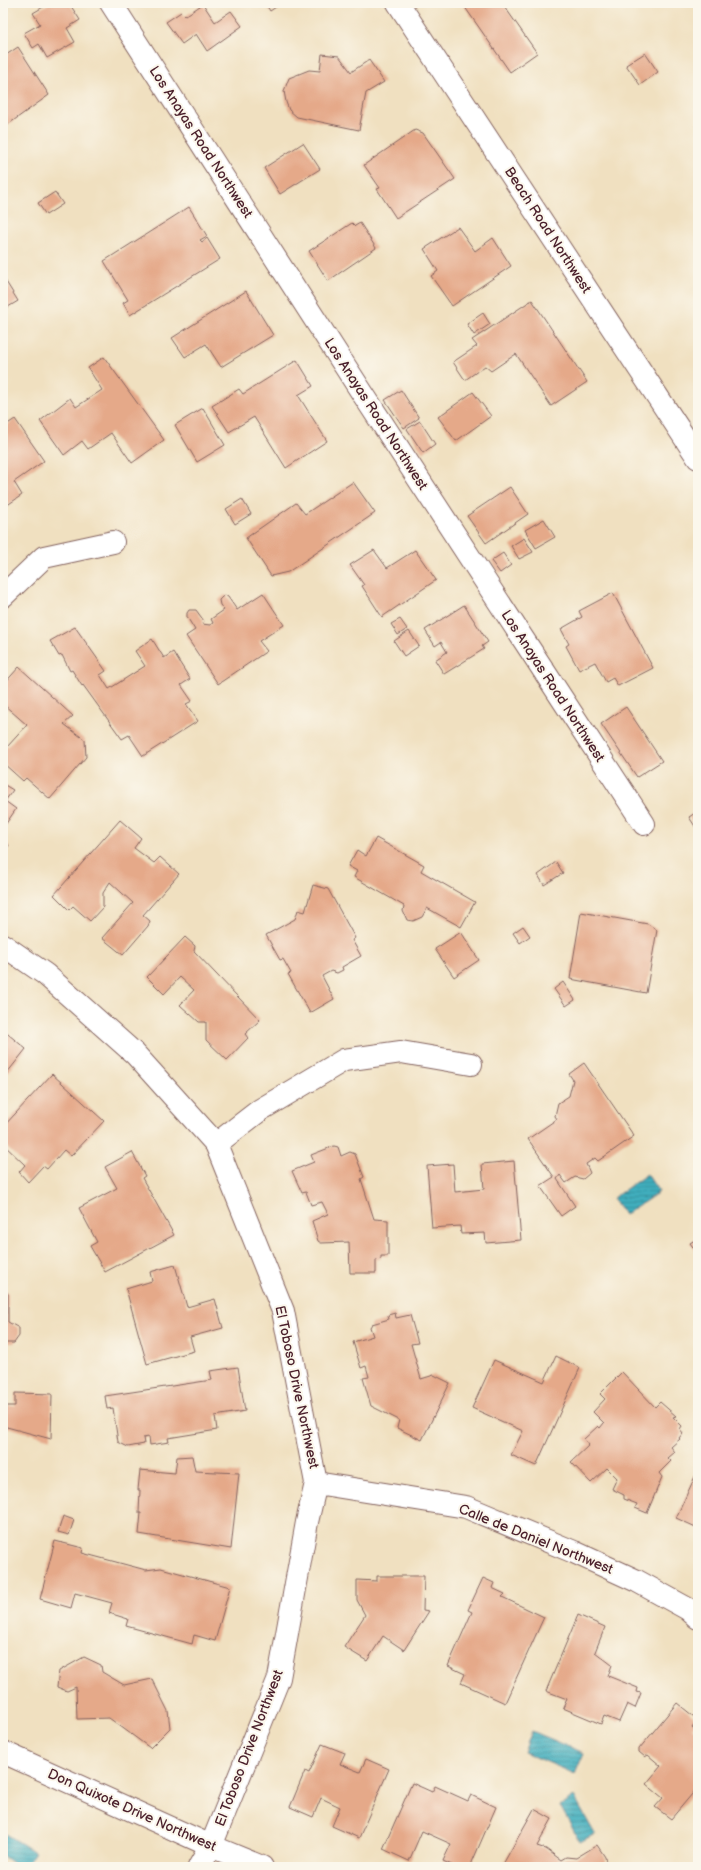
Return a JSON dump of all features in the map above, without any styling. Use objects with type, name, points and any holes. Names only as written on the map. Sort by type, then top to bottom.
[{"type":"street","name":"Los Anayas Road Northwest","points":[[111,3],[365,398],[644,824]]},
{"type":"street","name":"Beach Road Northwest","points":[[398,3],[698,458]]},
{"type":"street","points":[[3,596],[44,557],[113,542]]},
{"type":"street","name":"El Toboso Drive Northwest","points":[[3,945],[45,974],[135,1054],[216,1144],[284,1311],[316,1483],[307,1522],[278,1678],[211,1846],[199,1867]]},
{"type":"street","points":[[216,1144],[260,1110],[344,1060],[401,1052],[471,1064]]},
{"type":"street","name":"Calle de Daniel Northwest","points":[[316,1483],[466,1507],[574,1552],[637,1581],[688,1609],[698,1618]]},
{"type":"street","name":"Don Quixote Drive Northwest","points":[[3,1752],[211,1846],[262,1867]]},
{"type":"water","points":[[647,1174],[659,1192],[625,1215],[613,1198]]},
{"type":"water","points":[[532,1731],[584,1753],[575,1774],[524,1752]]},
{"type":"water","points":[[574,1797],[595,1834],[580,1842],[560,1806]]},
{"type":"water","points":[[3,1832],[35,1852],[25,1867],[15,1865],[3,1856]]},
{"type":"building","points":[[50,3],[69,3],[80,20],[67,28],[75,42],[47,58],[39,44],[33,48],[24,33],[40,24],[33,13]]},
{"type":"building","points":[[265,3],[282,3],[270,11]]},
{"type":"building","points":[[462,3],[502,3],[537,53],[510,72]]},
{"type":"building","points":[[203,4],[215,22],[231,11],[242,26],[207,51],[196,34],[182,44],[166,22],[181,12],[185,16]]},
{"type":"building","points":[[18,47],[49,95],[3,128],[3,57]]},
{"type":"building","points":[[645,53],[658,72],[640,85],[626,65]]},
{"type":"building","points":[[322,54],[339,56],[351,72],[369,60],[384,82],[366,93],[359,130],[297,117],[289,110],[284,91],[289,78],[309,70],[320,71]]},
{"type":"building","points":[[415,130],[423,133],[455,179],[396,218],[377,189],[380,188],[364,165]]},
{"type":"building","points":[[303,143],[320,169],[280,194],[264,168]]},
{"type":"building","points":[[55,192],[63,204],[46,215],[38,203]]},
{"type":"building","points":[[189,207],[207,236],[200,240],[202,242],[207,238],[220,259],[130,315],[123,303],[128,300],[104,261]]},
{"type":"building","points":[[352,223],[355,226],[360,223],[376,248],[328,281],[309,251]]},
{"type":"building","points":[[458,227],[475,251],[493,238],[511,266],[452,306],[431,276],[438,271],[424,249]]},
{"type":"building","points":[[3,277],[18,301],[3,310]]},
{"type":"building","points":[[246,291],[273,335],[221,367],[206,344],[185,357],[172,338]]},
{"type":"building","points":[[532,300],[587,382],[551,406],[516,354],[491,371],[485,366],[465,380],[453,362],[477,346],[472,340]]},
{"type":"building","points":[[483,313],[490,324],[474,335],[467,324]]},
{"type":"building","points":[[104,357],[164,440],[132,463],[111,433],[88,449],[82,441],[64,455],[40,421],[70,398],[76,407],[102,390],[88,368]]},
{"type":"building","points":[[297,360],[313,386],[298,395],[327,441],[286,468],[254,417],[229,432],[212,406],[239,389],[243,394]]},
{"type":"building","points":[[401,390],[419,418],[404,428],[385,400]]},
{"type":"building","points":[[473,392],[491,416],[456,441],[438,417]]},
{"type":"building","points":[[203,408],[225,445],[197,462],[175,425]]},
{"type":"building","points":[[15,419],[44,461],[14,482],[22,495],[3,508],[3,427]]},
{"type":"building","points":[[420,421],[435,444],[423,453],[407,429]]},
{"type":"building","points":[[353,482],[375,513],[288,572],[271,576],[246,538],[296,503],[305,514]]},
{"type":"building","points":[[510,487],[528,514],[486,543],[467,516]]},
{"type":"building","points":[[242,499],[251,514],[235,524],[226,509]]},
{"type":"building","points":[[544,519],[555,537],[536,548],[525,530]]},
{"type":"building","points":[[524,538],[533,552],[519,559],[511,546]]},
{"type":"building","points":[[374,550],[387,568],[415,550],[436,580],[382,617],[362,586],[364,585],[350,565]]},
{"type":"building","points":[[503,553],[511,565],[500,573],[491,561]]},
{"type":"building","points":[[263,593],[284,625],[259,641],[267,651],[218,684],[186,636],[195,630],[187,617],[187,613],[189,610],[196,610],[204,621],[202,624],[210,625],[213,623],[211,619],[224,610],[220,605],[219,600],[225,595],[237,610]]},
{"type":"building","points":[[613,593],[653,668],[618,686],[613,678],[606,682],[595,662],[579,670],[566,646],[569,644],[561,629],[582,617],[579,611]]},
{"type":"building","points":[[464,605],[488,642],[482,646],[484,649],[444,674],[435,660],[447,652],[441,642],[435,646],[425,630]]},
{"type":"building","points":[[400,619],[407,629],[398,635],[391,624]]},
{"type":"building","points":[[75,627],[106,671],[100,675],[109,689],[145,666],[135,651],[152,639],[164,658],[173,652],[190,679],[181,685],[192,701],[186,704],[198,721],[143,756],[129,735],[122,739],[83,685],[82,686],[72,670],[70,671],[62,655],[59,656],[50,641]]},
{"type":"building","points":[[409,631],[419,646],[404,656],[394,641]]},
{"type":"building","points":[[19,667],[73,716],[64,724],[85,740],[86,757],[50,799],[26,778],[23,781],[3,763],[3,743],[7,747],[27,725],[3,704],[3,685]]},
{"type":"building","points":[[626,707],[662,761],[637,777],[601,724]]},
{"type":"building","points":[[3,784],[13,790],[5,801],[16,809],[3,828]]},
{"type":"building","points":[[698,811],[698,831],[689,817]]},
{"type":"building","points":[[120,820],[141,838],[134,848],[154,863],[160,857],[179,874],[143,915],[150,921],[148,926],[123,955],[102,938],[133,903],[110,882],[103,893],[103,907],[90,921],[73,906],[69,910],[54,895]]},
{"type":"building","points":[[376,838],[424,865],[421,871],[475,902],[461,927],[427,908],[422,917],[413,921],[407,920],[403,911],[404,906],[354,877],[357,871],[348,866],[357,850],[366,856]]},
{"type":"building","points":[[3,841],[9,845],[3,855]]},
{"type":"building","points":[[556,862],[563,873],[544,885],[538,875]]},
{"type":"building","points":[[313,885],[328,889],[355,938],[352,940],[361,956],[342,967],[343,970],[337,973],[331,971],[322,976],[334,999],[310,1013],[288,974],[291,973],[283,959],[280,960],[266,935],[295,919],[298,910],[305,912]]},
{"type":"building","points":[[581,912],[648,924],[657,930],[646,993],[570,979]]},
{"type":"building","points":[[523,926],[530,936],[520,943],[513,933]]},
{"type":"building","points":[[461,932],[479,960],[454,977],[435,949]]},
{"type":"building","points":[[185,937],[195,946],[194,951],[260,1020],[245,1034],[248,1038],[227,1060],[206,1040],[206,1022],[199,1022],[180,1005],[194,990],[180,977],[164,994],[147,977]]},
{"type":"building","points":[[563,982],[575,1000],[566,1006],[554,989]]},
{"type":"building","points":[[3,1030],[26,1049],[3,1078]]},
{"type":"building","points":[[584,1063],[634,1136],[598,1161],[595,1158],[586,1164],[590,1173],[583,1179],[575,1177],[566,1183],[560,1175],[557,1179],[575,1206],[561,1216],[540,1186],[554,1177],[528,1139],[557,1119],[555,1116],[558,1103],[569,1096],[573,1080],[569,1074]]},
{"type":"building","points":[[52,1074],[104,1121],[71,1156],[64,1150],[47,1169],[43,1166],[28,1182],[19,1172],[25,1165],[3,1144],[3,1127]]},
{"type":"building","points":[[334,1146],[338,1147],[341,1156],[350,1152],[355,1154],[364,1177],[361,1179],[374,1219],[388,1220],[388,1256],[381,1256],[381,1259],[376,1260],[376,1273],[350,1273],[349,1242],[321,1243],[318,1241],[312,1221],[328,1214],[322,1202],[311,1205],[306,1192],[302,1193],[292,1171],[314,1162],[311,1155]]},
{"type":"building","points":[[132,1152],[145,1176],[142,1178],[174,1235],[105,1272],[90,1246],[97,1242],[79,1208],[117,1188],[105,1167]]},
{"type":"building","points":[[514,1161],[521,1240],[486,1243],[485,1233],[461,1234],[460,1226],[432,1228],[427,1166],[453,1164],[455,1192],[484,1189],[482,1164]]},
{"type":"building","points":[[698,1238],[698,1254],[690,1243]]},
{"type":"building","points":[[175,1265],[187,1307],[215,1299],[223,1328],[190,1337],[194,1351],[147,1364],[126,1289],[152,1281],[150,1272]]},
{"type":"building","points":[[3,1287],[8,1294],[8,1322],[19,1328],[19,1336],[14,1343],[3,1343]]},
{"type":"building","points":[[395,1313],[396,1318],[410,1315],[418,1343],[411,1344],[421,1379],[434,1375],[450,1383],[422,1440],[397,1428],[399,1420],[371,1406],[363,1378],[369,1377],[366,1366],[361,1368],[353,1342],[373,1336],[370,1327],[372,1324],[389,1319],[388,1315]]},
{"type":"building","points":[[556,1356],[580,1368],[536,1466],[511,1455],[523,1431],[472,1408],[494,1360],[544,1382]]},
{"type":"building","points":[[238,1367],[245,1411],[215,1416],[217,1430],[168,1438],[169,1442],[150,1445],[149,1437],[143,1438],[144,1444],[128,1447],[118,1442],[113,1408],[107,1409],[105,1396],[212,1380],[210,1371]]},
{"type":"building","points":[[622,1372],[655,1407],[660,1402],[676,1416],[673,1417],[682,1426],[680,1429],[683,1433],[679,1438],[680,1439],[671,1447],[675,1452],[668,1458],[671,1461],[659,1473],[662,1477],[647,1513],[635,1508],[637,1504],[624,1499],[624,1495],[612,1489],[617,1478],[607,1468],[591,1483],[571,1462],[589,1445],[584,1439],[598,1426],[600,1428],[604,1423],[593,1412],[605,1399],[600,1394]]},
{"type":"building","points":[[15,1393],[52,1394],[51,1439],[3,1426],[4,1406],[15,1406]]},
{"type":"building","points":[[192,1456],[195,1471],[239,1473],[231,1549],[139,1534],[141,1513],[139,1513],[140,1490],[138,1490],[140,1470],[175,1473],[177,1457]]},
{"type":"building","points":[[698,1470],[698,1528],[676,1518]]},
{"type":"building","points":[[63,1516],[74,1520],[69,1535],[58,1532]]},
{"type":"building","points":[[55,1541],[83,1548],[82,1553],[146,1570],[161,1568],[230,1587],[215,1641],[194,1635],[192,1644],[126,1626],[128,1619],[109,1613],[112,1603],[75,1593],[71,1608],[40,1599]]},
{"type":"building","points":[[377,1576],[424,1576],[423,1610],[429,1611],[404,1650],[383,1636],[367,1661],[344,1647],[365,1615],[357,1600],[357,1580],[377,1581]]},
{"type":"building","points":[[483,1578],[494,1583],[492,1588],[505,1594],[502,1597],[544,1617],[505,1703],[461,1683],[465,1674],[448,1666],[472,1612],[468,1610]]},
{"type":"building","points":[[578,1615],[605,1627],[595,1652],[612,1665],[608,1676],[638,1688],[637,1692],[641,1693],[635,1708],[627,1704],[619,1722],[604,1716],[601,1724],[563,1708],[567,1699],[546,1691]]},
{"type":"building","points":[[84,1657],[101,1665],[102,1672],[124,1685],[152,1679],[168,1711],[170,1728],[150,1748],[109,1718],[77,1719],[76,1687],[67,1691],[57,1687],[59,1671]]},
{"type":"building","points":[[677,1703],[698,1720],[692,1728],[698,1733],[695,1740],[698,1743],[698,1787],[671,1819],[655,1807],[663,1798],[646,1784],[661,1766],[648,1755],[645,1757],[639,1752],[639,1749]]},
{"type":"building","points":[[322,1744],[345,1753],[340,1764],[360,1772],[366,1759],[389,1769],[359,1838],[332,1826],[340,1807],[321,1798],[313,1817],[290,1807],[305,1771],[309,1773]]},
{"type":"building","points":[[412,1783],[432,1792],[435,1786],[468,1801],[471,1795],[496,1807],[470,1867],[456,1867],[443,1861],[451,1844],[422,1831],[409,1861],[383,1849]]},
{"type":"building","points":[[534,1809],[552,1819],[537,1846],[546,1849],[561,1860],[566,1857],[576,1858],[597,1845],[605,1857],[607,1867],[502,1866]]}]
